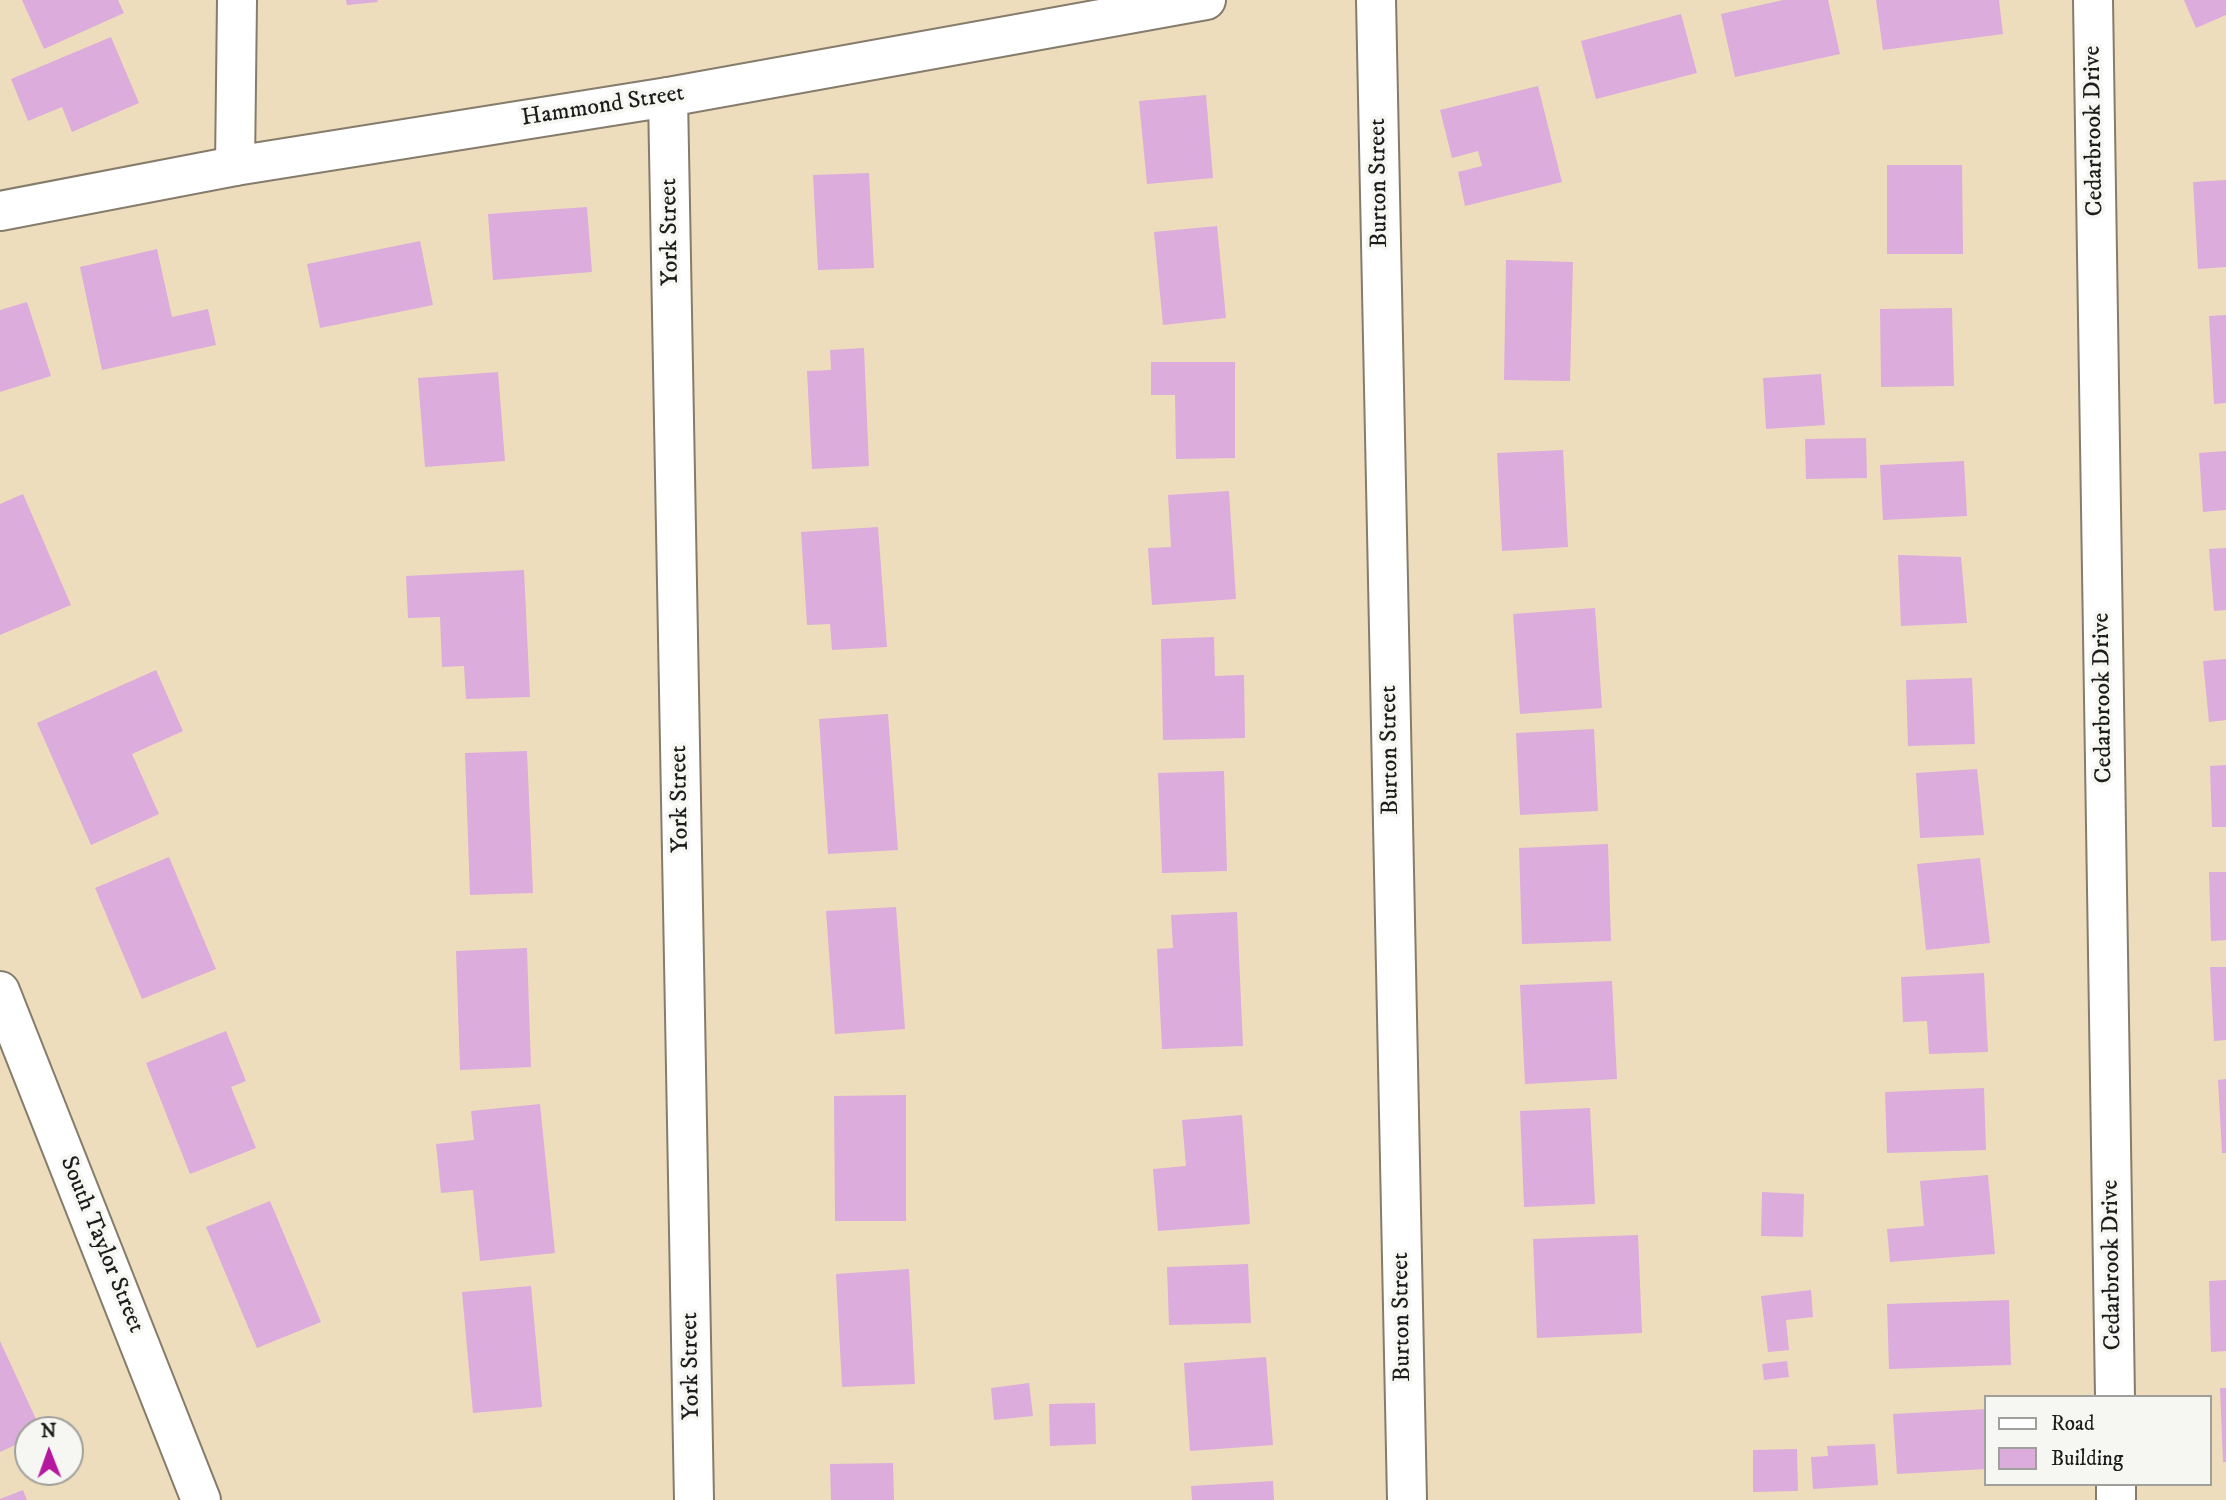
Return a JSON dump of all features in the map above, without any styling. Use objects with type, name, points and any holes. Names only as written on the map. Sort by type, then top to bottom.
[{"type":"street","points":[[235,166],[237,0]]},
{"type":"street","name":"Hammond Street","points":[[0,211],[235,166],[668,97],[1206,0]]},
{"type":"street","name":"Burton Street","points":[[1376,0],[1407,1500]]},
{"type":"street","name":"Cedarbrook Drive","points":[[2093,0],[2115,1395]]},
{"type":"street","name":"York Street","points":[[668,97],[694,1500]]},
{"type":"street","name":"South Taylor Street","points":[[0,991],[201,1500]]},
{"type":"building","points":[[22,0],[118,0],[124,13],[44,49]]},
{"type":"building","points":[[346,0],[377,0],[378,2],[347,5]]},
{"type":"building","points":[[1783,0],[1828,0],[1840,54],[1735,77],[1721,14]]},
{"type":"building","points":[[1876,0],[1999,0],[2003,34],[1883,50]]},
{"type":"building","points":[[2184,0],[2226,0],[2226,15],[2196,28]]},
{"type":"building","points":[[1681,14],[1697,73],[1596,99],[1581,41]]},
{"type":"building","points":[[111,37],[139,103],[72,132],[62,107],[28,121],[11,79]]},
{"type":"building","points":[[1538,86],[1562,182],[1465,206],[1458,172],[1482,166],[1478,151],[1452,158],[1440,110]]},
{"type":"building","points":[[1206,95],[1213,178],[1147,184],[1139,101]]},
{"type":"building","points":[[1887,165],[1962,165],[1963,254],[1887,254]]},
{"type":"building","points":[[869,173],[874,268],[818,270],[813,175]]},
{"type":"building","points":[[2226,180],[2226,267],[2198,269],[2193,182]]},
{"type":"building","points":[[587,207],[592,272],[493,280],[488,214]]},
{"type":"building","points":[[1217,226],[1226,318],[1163,325],[1154,232]]},
{"type":"building","points":[[420,241],[433,305],[320,328],[307,264]]},
{"type":"building","points":[[157,249],[172,317],[208,309],[216,345],[102,370],[80,267]]},
{"type":"building","points":[[1506,260],[1573,262],[1570,381],[1504,380]]},
{"type":"building","points":[[27,302],[51,376],[0,392],[0,310]]},
{"type":"building","points":[[1952,308],[1954,386],[1881,387],[1880,309]]},
{"type":"building","points":[[2226,315],[2226,403],[2214,404],[2209,316]]},
{"type":"building","points":[[864,348],[869,466],[812,469],[807,371],[831,370],[830,350]]},
{"type":"building","points":[[1151,362],[1235,362],[1235,458],[1176,459],[1175,395],[1151,395]]},
{"type":"building","points":[[498,372],[505,461],[425,467],[418,378]]},
{"type":"building","points":[[1821,374],[1825,425],[1766,429],[1763,378]]},
{"type":"building","points":[[1866,438],[1867,478],[1806,479],[1805,439]]},
{"type":"building","points":[[1563,450],[1568,547],[1502,551],[1497,453]]},
{"type":"building","points":[[2226,451],[2226,510],[2203,512],[2199,453]]},
{"type":"building","points":[[1964,461],[1967,516],[1883,520],[1880,465]]},
{"type":"building","points":[[1229,491],[1236,599],[1152,605],[1148,548],[1171,547],[1168,495]]},
{"type":"building","points":[[23,494],[71,605],[0,635],[0,504]]},
{"type":"building","points":[[878,527],[887,647],[832,650],[830,624],[807,625],[801,532]]},
{"type":"building","points":[[2226,548],[2226,610],[2214,611],[2209,549]]},
{"type":"building","points":[[1898,555],[1961,557],[1967,623],[1901,626]]},
{"type":"building","points":[[524,570],[530,697],[466,699],[464,666],[442,667],[440,617],[408,618],[406,576]]},
{"type":"building","points":[[1595,608],[1602,708],[1520,714],[1513,614]]},
{"type":"building","points":[[1214,637],[1215,676],[1244,675],[1245,738],[1163,740],[1161,639]]},
{"type":"building","points":[[2226,659],[2226,720],[2209,722],[2203,661]]},
{"type":"building","points":[[156,670],[183,731],[132,754],[159,814],[91,845],[37,723]]},
{"type":"building","points":[[1972,678],[1975,744],[1908,746],[1906,680]]},
{"type":"building","points":[[888,714],[898,850],[828,854],[819,719]]},
{"type":"building","points":[[1594,729],[1598,811],[1520,815],[1516,733]]},
{"type":"building","points":[[527,751],[533,893],[470,895],[465,753]]},
{"type":"building","points":[[2226,765],[2226,827],[2212,827],[2210,766]]},
{"type":"building","points":[[1977,769],[1984,835],[1920,838],[1916,773]]},
{"type":"building","points":[[1224,771],[1227,871],[1162,873],[1158,773]]},
{"type":"building","points":[[1608,844],[1611,941],[1522,944],[1519,848]]},
{"type":"building","points":[[169,857],[216,969],[142,999],[95,888]]},
{"type":"building","points":[[1980,858],[1990,943],[1926,950],[1917,864]]},
{"type":"building","points":[[2209,872],[2226,872],[2226,940],[2211,941]]},
{"type":"building","points":[[896,907],[905,1029],[835,1034],[826,911]]},
{"type":"building","points":[[1237,912],[1243,1046],[1162,1049],[1157,949],[1173,948],[1171,915]]},
{"type":"building","points":[[527,948],[531,1067],[460,1070],[456,951]]},
{"type":"building","points":[[2210,967],[2226,967],[2226,1040],[2214,1041]]},
{"type":"building","points":[[1984,973],[1988,1052],[1929,1054],[1927,1021],[1903,1022],[1901,977]]},
{"type":"building","points":[[1612,981],[1617,1079],[1525,1084],[1520,985]]},
{"type":"building","points":[[226,1031],[246,1081],[231,1087],[256,1148],[190,1174],[146,1063]]},
{"type":"building","points":[[2226,1079],[2226,1153],[2222,1153],[2218,1080]]},
{"type":"building","points":[[1984,1088],[1986,1150],[1887,1153],[1885,1092]]},
{"type":"building","points":[[906,1095],[906,1221],[835,1221],[834,1096]]},
{"type":"building","points":[[540,1104],[555,1253],[480,1261],[473,1190],[441,1193],[436,1144],[474,1140],[471,1111]]},
{"type":"building","points":[[1590,1108],[1595,1204],[1524,1207],[1520,1111]]},
{"type":"building","points":[[1242,1115],[1250,1224],[1158,1231],[1153,1169],[1186,1166],[1182,1120]]},
{"type":"building","points":[[1988,1175],[1995,1254],[1890,1262],[1887,1229],[1924,1226],[1920,1181]]},
{"type":"building","points":[[1762,1192],[1804,1194],[1803,1237],[1761,1236]]},
{"type":"building","points":[[270,1201],[321,1322],[257,1348],[206,1227]]},
{"type":"building","points":[[1638,1235],[1642,1333],[1537,1338],[1533,1239]]},
{"type":"building","points":[[1248,1264],[1251,1323],[1169,1325],[1167,1267]]},
{"type":"building","points":[[909,1269],[915,1384],[842,1387],[836,1274]]},
{"type":"building","points":[[2226,1280],[2226,1351],[2211,1352],[2209,1281]]},
{"type":"building","points":[[531,1286],[542,1407],[473,1413],[462,1292]]},
{"type":"building","points":[[1811,1290],[1813,1317],[1786,1320],[1789,1350],[1768,1352],[1761,1296]]},
{"type":"building","points":[[2009,1300],[2011,1365],[1889,1369],[1887,1304]]},
{"type":"building","points":[[0,1341],[35,1416],[14,1416],[14,1446],[0,1452]]},
{"type":"building","points":[[1266,1357],[1273,1445],[1190,1451],[1184,1363]]},
{"type":"building","points":[[1787,1361],[1789,1377],[1764,1380],[1762,1364]]},
{"type":"building","points":[[1029,1383],[1033,1416],[994,1420],[991,1388]]},
{"type":"building","points":[[2220,1388],[2226,1388],[2226,1462],[2223,1462]]},
{"type":"building","points":[[1095,1403],[1096,1444],[1050,1446],[1049,1404]]},
{"type":"building","points":[[1984,1409],[1984,1469],[1897,1474],[1893,1414]]},
{"type":"building","points":[[1875,1444],[1878,1485],[1813,1489],[1811,1457],[1828,1456],[1827,1446]]},
{"type":"building","points":[[1797,1449],[1798,1491],[1753,1492],[1753,1450]]},
{"type":"building","points":[[893,1463],[894,1500],[831,1500],[830,1464]]},
{"type":"building","points":[[1273,1481],[1274,1500],[1192,1500],[1191,1486]]},
{"type":"building","points":[[23,1490],[27,1500],[0,1500],[0,1499]]}]
